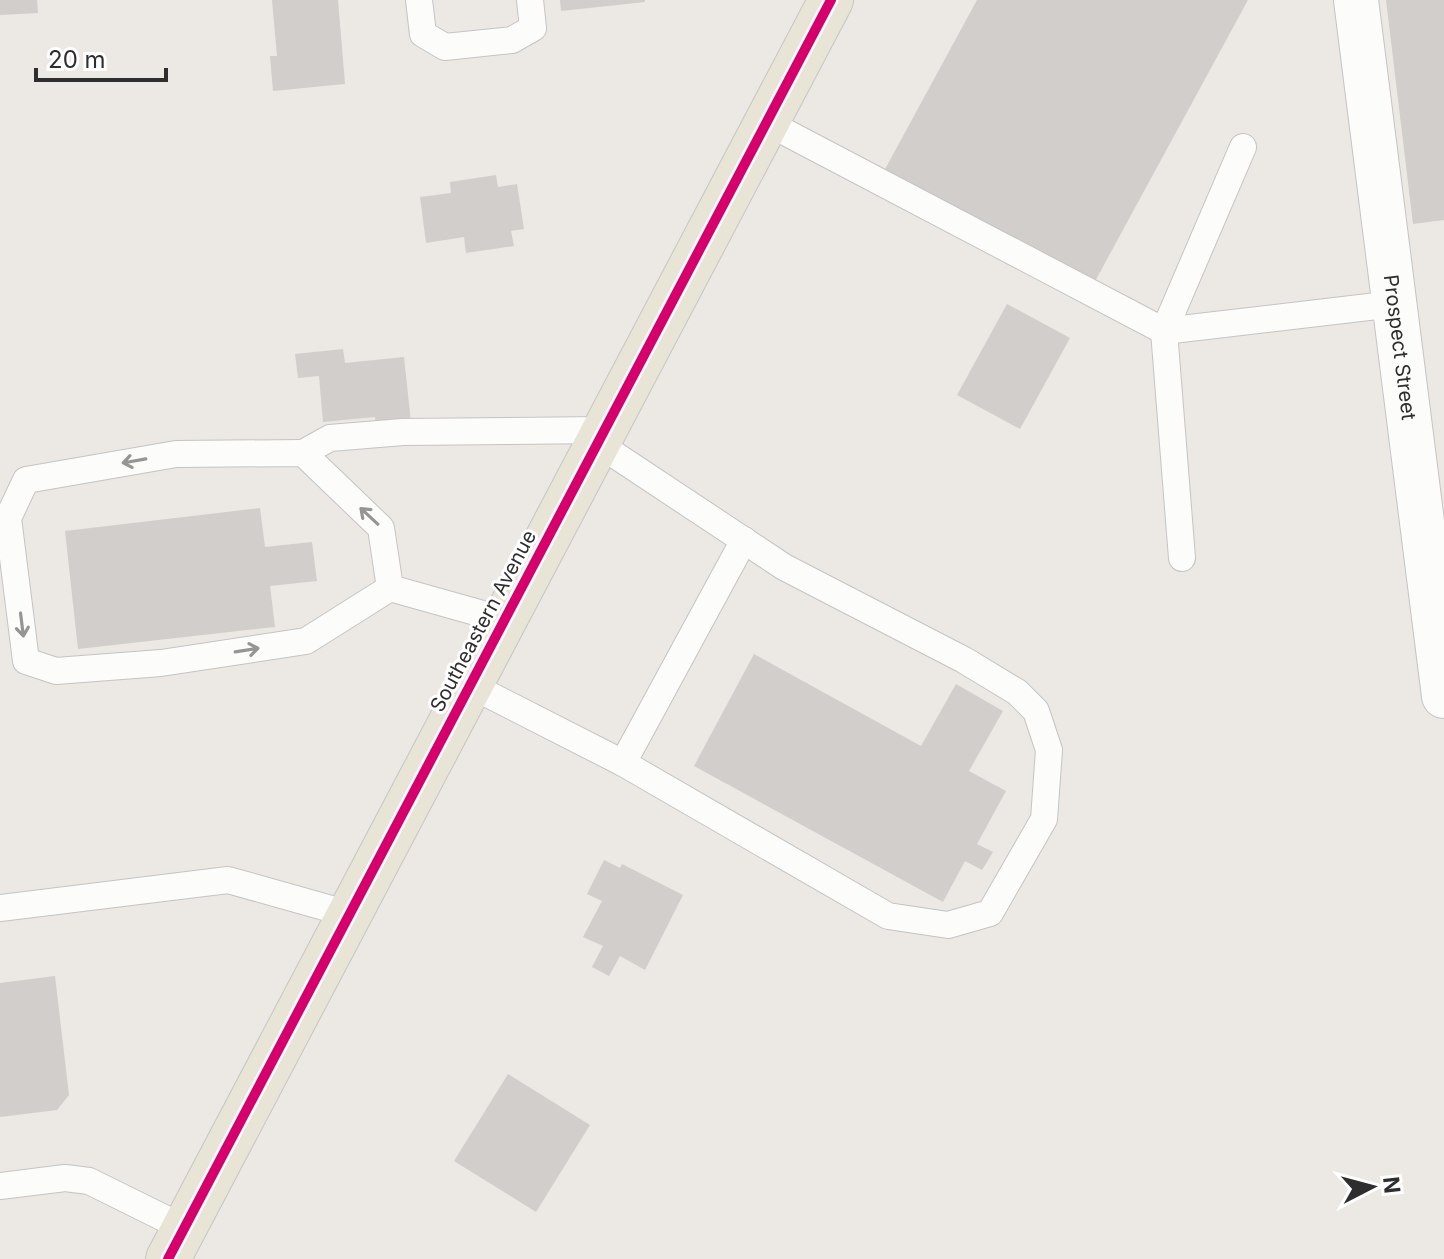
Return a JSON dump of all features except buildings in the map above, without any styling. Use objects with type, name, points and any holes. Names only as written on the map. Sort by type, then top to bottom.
[{"type":"main road","name":"Southeastern Avenue","points":[[176,1244],[831,0]]},
{"type":"main road","name":"Prospect Street","points":[[1356,0],[1444,696]]},
{"type":"lane","points":[[419,0],[423,34],[445,47],[512,40],[533,28],[530,0]]},
{"type":"lane","points":[[766,122],[1164,331],[1394,304]]},
{"type":"lane","points":[[1182,558],[1164,331],[1243,147]]},
{"type":"lane","points":[[470,685],[623,763],[888,916],[948,925],[990,913],[1044,819],[1049,750],[1036,711],[1017,692],[964,660],[784,567],[601,436],[403,432],[330,438],[303,453],[176,454],[26,480],[8,518],[26,661],[56,671],[161,663],[306,641],[390,588],[504,620]]},
{"type":"lane","points":[[303,453],[381,528],[390,588]]},
{"type":"lane","points":[[623,763],[744,540]]},
{"type":"lane","points":[[0,908],[228,880],[349,914]]},
{"type":"lane","points":[[0,1186],[65,1178],[89,1181],[176,1244]]},
{"type":"cycle path","points":[[168,1259],[831,0]]}]
